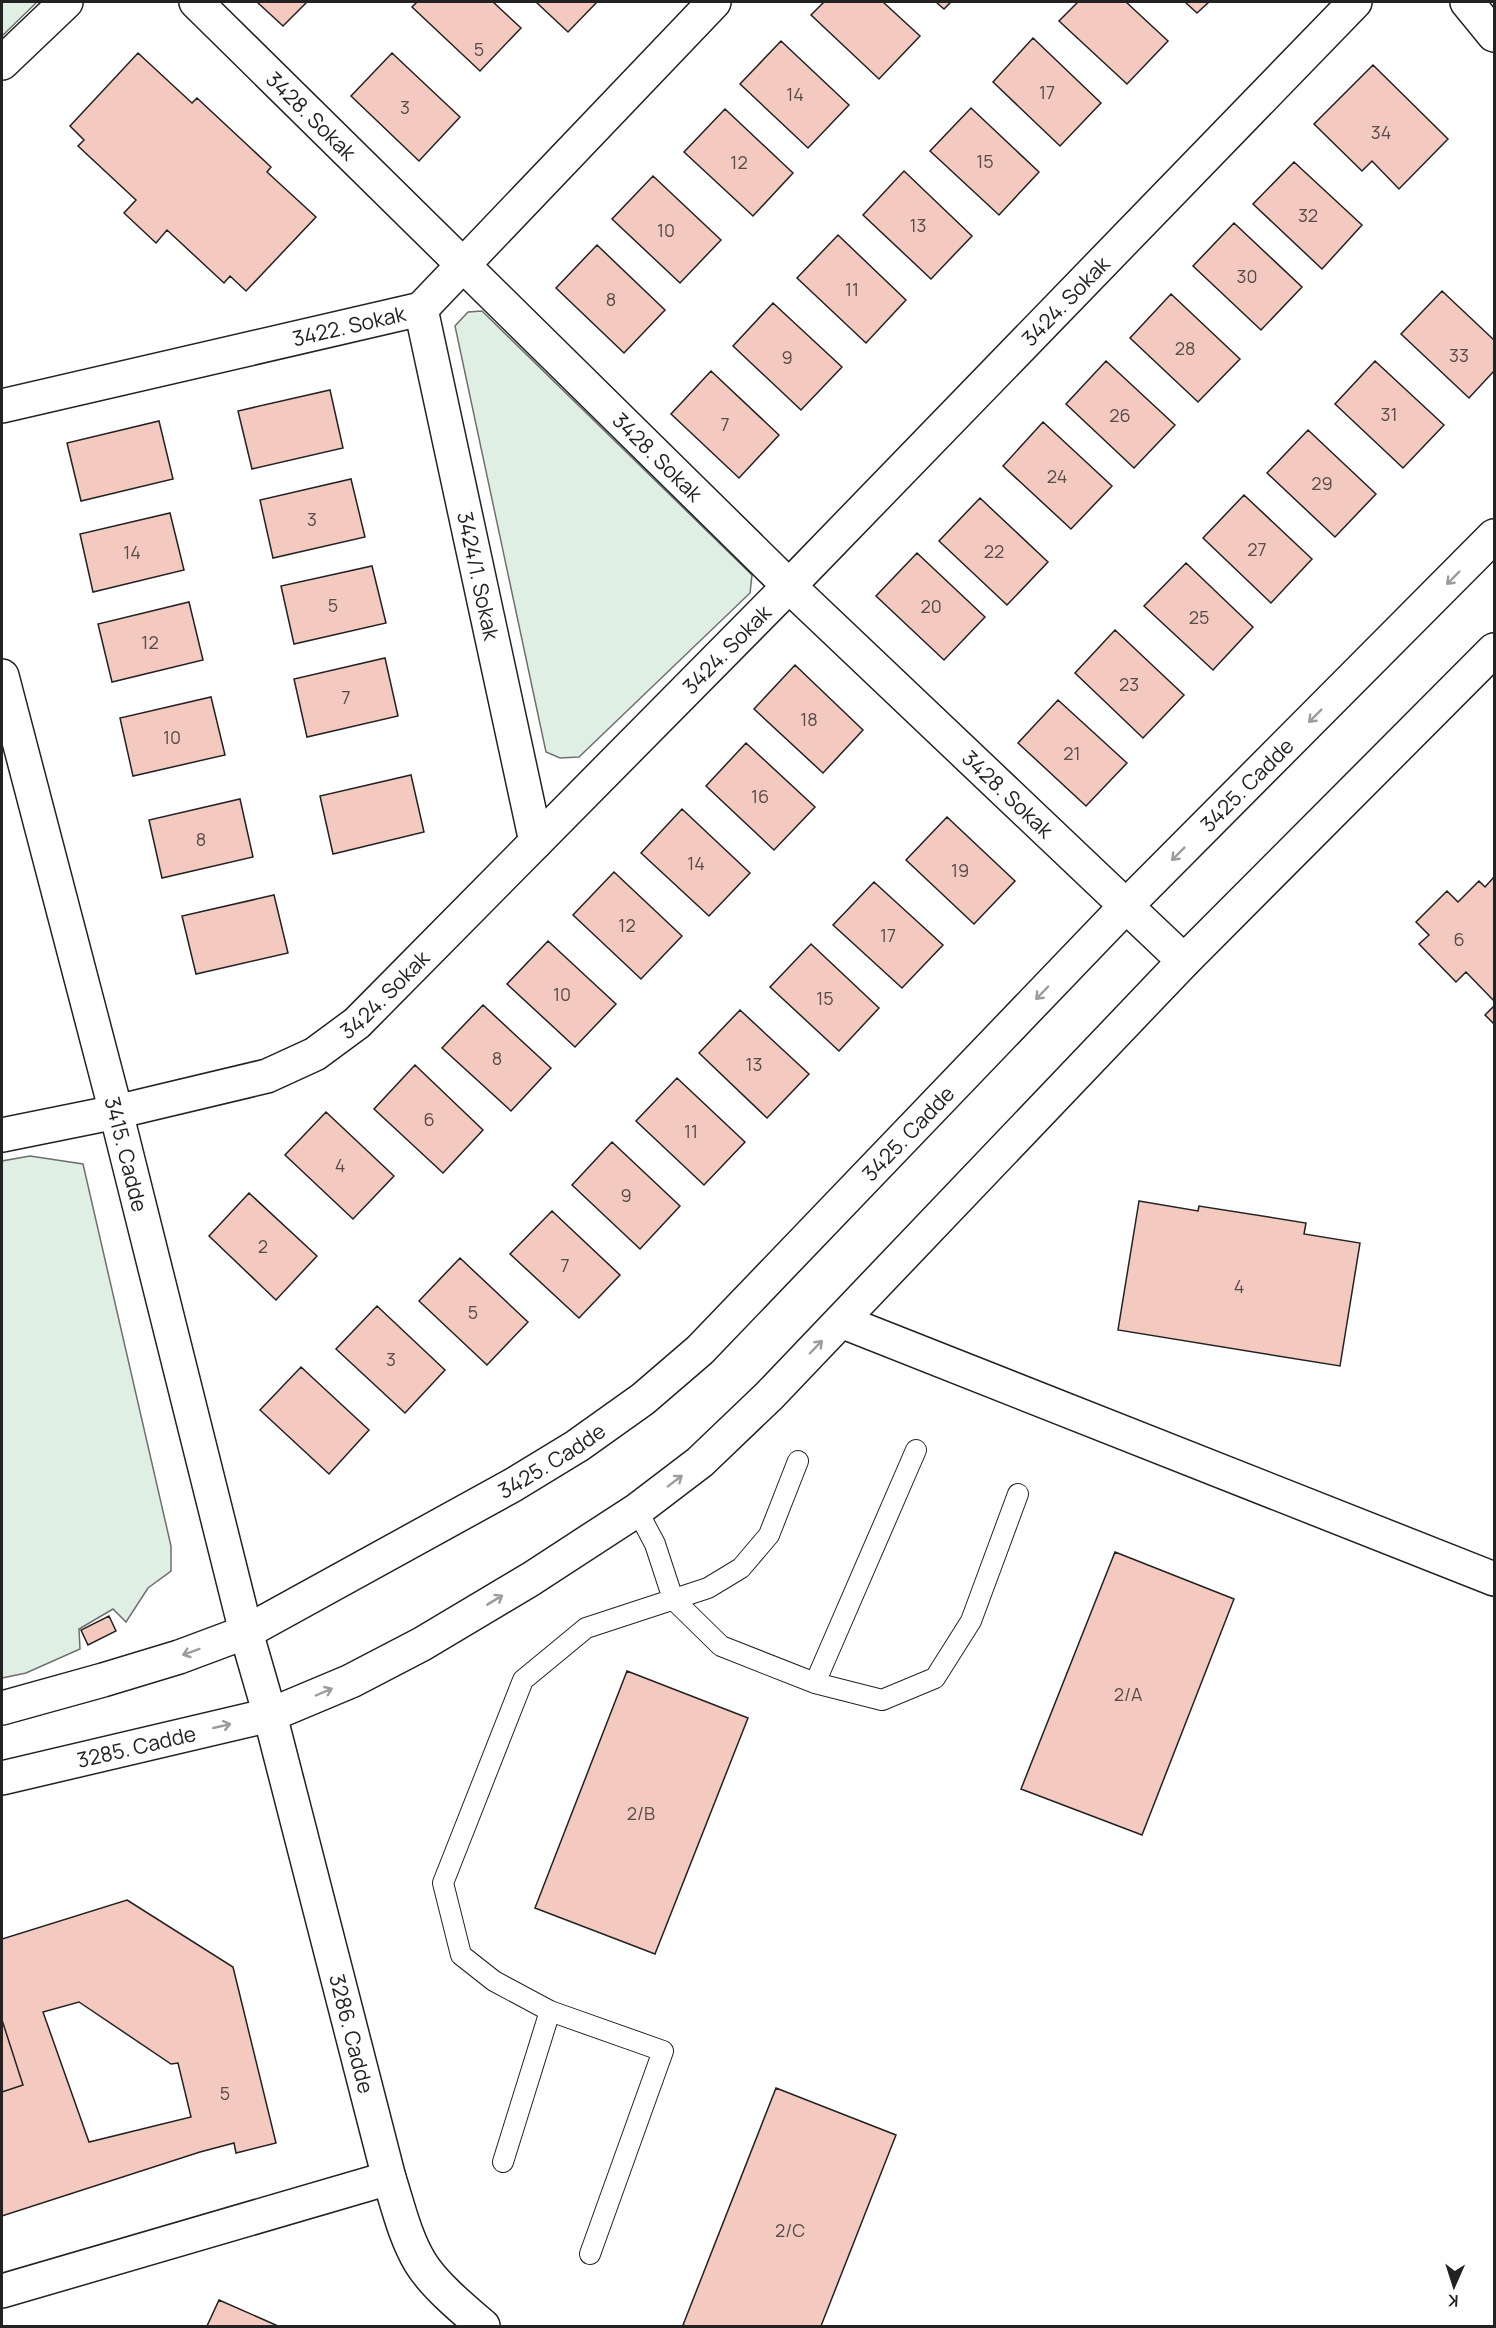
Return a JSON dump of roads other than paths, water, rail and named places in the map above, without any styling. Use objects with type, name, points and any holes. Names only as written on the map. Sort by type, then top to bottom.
[{"type":"street","points":[[2,63],[66,2]]},
{"type":"street","name":"3428. Sokak","points":[[196,2],[789,586],[1184,961]]},
{"type":"street","name":"3422. Sokak","points":[[2,406],[421,309],[714,2]]},
{"type":"street","name":"3424. Sokak","points":[[2,1135],[116,1112],[267,1076],[315,1054],[357,1023],[789,586],[1355,2]]},
{"type":"street","name":"3424/1. Sokak","points":[[421,309],[536,842]]},
{"type":"street","name":"3425. Cadde","points":[[246,1632],[513,1485],[577,1446],[643,1399],[700,1350],[1126,906],[1494,536]]},
{"type":"street","points":[[270,1715],[351,1681],[422,1644],[637,1510],[700,1462],[769,1396],[1184,961],[1494,650]]},
{"type":"street","name":"3415. Cadde","points":[[2,676],[116,1112],[246,1632],[270,1715]]},
{"type":"street","points":[[841,1321],[1494,1579]]},
{"type":"street","points":[[2,1708],[125,1674],[246,1632]]},
{"type":"street","name":"3285. Cadde","points":[[2,1778],[270,1715]]},
{"type":"street","name":"3286. Cadde","points":[[270,1715],[402,2222],[421,2263],[456,2303],[483,2326]]},
{"type":"street","points":[[2,2291],[389,2178]]},
{"type":"lane","points":[[815,1683],[916,1450]]},
{"type":"lane","points":[[590,2254],[663,2051],[550,2011],[494,1981],[461,1955],[443,1883],[523,1680],[586,1628],[708,1588],[741,1568],[769,1535],[798,1461]]},
{"type":"lane","points":[[637,1510],[655,1544],[673,1599],[721,1646],[815,1683],[882,1700],[935,1678],[971,1621],[1018,1494]]},
{"type":"lane","points":[[503,2162],[550,2011]]}]
